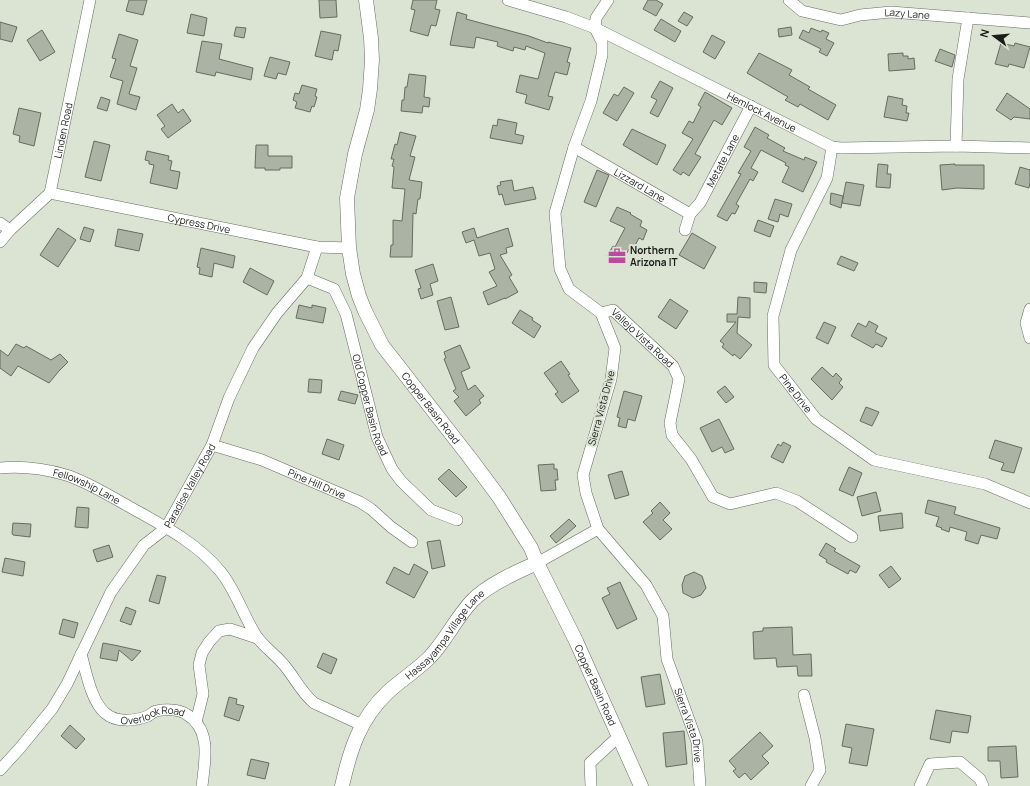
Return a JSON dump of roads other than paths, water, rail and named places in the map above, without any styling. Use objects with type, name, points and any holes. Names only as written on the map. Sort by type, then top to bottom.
[{"type":"street","name":"Linden Road","points":[[50,193],[90,0]]},
{"type":"street","name":"Copper Basin Road","points":[[366,0],[371,38],[371,74],[367,110],[355,154],[347,198],[349,248],[353,274],[359,296],[382,345],[499,497],[531,548],[576,641],[640,786]]},
{"type":"street","name":"Hemlock Avenue","points":[[508,0],[595,28],[832,147],[956,146],[1030,148]]},
{"type":"street","points":[[601,313],[569,289],[560,269],[555,213],[574,147],[591,101],[602,55],[602,42],[595,28],[596,18],[608,0]]},
{"type":"street","name":"Lazy Lane","points":[[790,0],[802,11],[841,20],[860,15],[891,12],[1030,23]]},
{"type":"street","points":[[956,146],[958,79],[968,18]]},
{"type":"street","name":"Metate Lane","points":[[690,214],[700,203],[751,106]]},
{"type":"street","name":"Lizzard Lane","points":[[574,147],[690,214]]},
{"type":"street","name":"Pine Drive","points":[[832,147],[828,178],[791,250],[773,316],[774,365],[816,419],[874,460],[985,484],[1030,503]]},
{"type":"street","points":[[0,242],[10,230],[50,193]]},
{"type":"street","name":"Cypress Drive","points":[[50,193],[317,247],[349,248]]},
{"type":"street","points":[[685,230],[690,214]]},
{"type":"street","points":[[0,223],[10,230]]},
{"type":"street","name":"Paradise Valley Road","points":[[0,770],[52,709],[67,684],[111,592],[144,545],[166,528],[212,445],[229,398],[253,348],[276,313],[307,278],[317,247]]},
{"type":"street","name":"Old Copper Basin Road","points":[[307,278],[334,289],[346,314],[377,437],[392,469],[401,481],[431,510],[457,520]]},
{"type":"street","points":[[1030,309],[1026,323],[1030,338]]},
{"type":"street","name":"Vallejo Vista Road","points":[[601,313],[613,310],[673,366],[679,379],[670,423],[672,435],[691,459],[713,497],[730,504],[776,493],[797,501],[852,537]]},
{"type":"street","name":"Sierra Vista Drive","points":[[601,313],[615,348],[611,379],[583,475],[586,493],[598,530],[646,585],[663,616],[667,658],[697,742],[700,786]]},
{"type":"street","name":"Pine Hill Drive","points":[[212,445],[262,460],[360,502],[412,542]]},
{"type":"street","name":"Fellowship Lane","points":[[0,468],[42,470],[66,475],[90,484],[178,535],[207,558],[220,571],[232,590],[257,638]]},
{"type":"street","name":"Hassayampa Village Lane","points":[[342,786],[350,753],[362,725],[373,709],[387,693],[430,657],[472,600],[504,578],[537,563],[598,530]]},
{"type":"street","points":[[196,722],[203,694],[199,665],[202,653],[219,631],[230,629],[257,638],[284,665],[302,691],[314,703],[362,725]]},
{"type":"street","name":"Overlook Road","points":[[82,654],[92,689],[98,704],[105,713],[116,719],[128,721],[147,716],[155,712],[172,710],[182,711],[196,722],[202,729],[206,751],[202,786]]},
{"type":"street","points":[[804,695],[820,770],[811,786]]},
{"type":"street","points":[[591,786],[590,763],[618,737]]},
{"type":"street","points":[[920,786],[930,764],[960,762],[980,779],[982,786]]},
{"type":"place","name":"Northern Arizona IT","points":[[617,256]]}]
